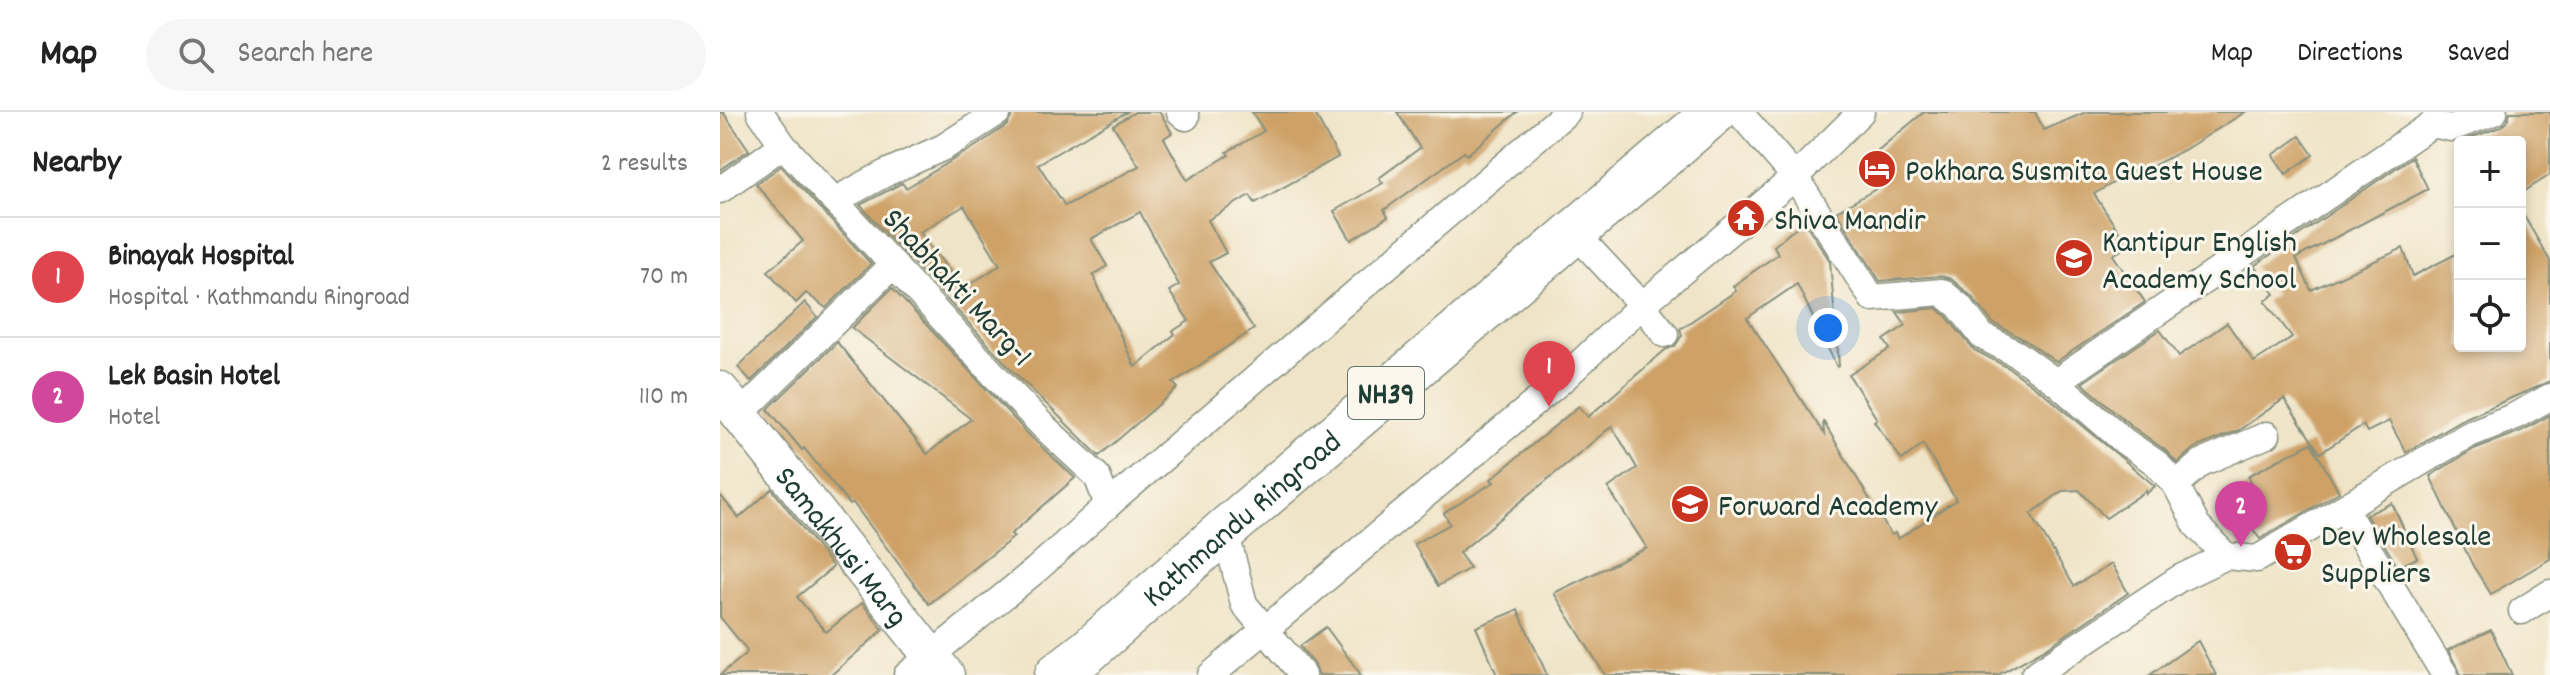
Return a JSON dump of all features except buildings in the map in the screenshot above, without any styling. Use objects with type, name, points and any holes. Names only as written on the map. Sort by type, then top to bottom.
[{"type":"highway","name":"Kathmandu Ringroad","points":[[1057,675],[1715,112]]},
{"type":"main road","name":"Samakhusi Marg","points":[[730,402],[928,669]]},
{"type":"street","name":"Shabhakti Marg-1","points":[[760,112],[783,145],[834,201],[1024,406],[1097,476],[1108,505]]},
{"type":"street","points":[[834,201],[944,147],[998,112]]},
{"type":"street","points":[[928,669],[1108,505],[1567,112]]},
{"type":"street","points":[[1739,112],[1795,177],[1872,298],[1942,292],[1959,306],[1982,336],[2017,354],[2056,382],[2124,441],[2156,463],[2176,485],[2197,526],[2226,556]]},
{"type":"street","points":[[1211,675],[1563,379],[1642,305],[1795,177],[1861,112]]},
{"type":"street","points":[[2056,382],[2432,124],[2451,128],[2494,112]]},
{"type":"street","points":[[720,190],[783,145]]},
{"type":"street","points":[[1574,232],[1665,334]]},
{"type":"street","name":"Samakhusi Marg","points":[[730,402],[894,264]]},
{"type":"street","points":[[2034,675],[2180,578],[2226,556],[2257,559],[2467,435],[2515,416],[2550,397]]},
{"type":"street","points":[[2176,485],[2201,463],[2267,435]]},
{"type":"street","points":[[2344,509],[2445,675]]},
{"type":"street","points":[[1225,530],[1244,604],[1303,675]]},
{"type":"street","points":[[2522,611],[2550,593]]},
{"type":"place","name":"Pokhara Susmita Guest House","points":[[1877,169]]},
{"type":"place","name":"Shiva Mandir","points":[[1746,218]]},
{"type":"place","name":"Kantipur English Academy School","points":[[2074,258]]},
{"type":"place","name":"Binayak Hospital","points":[[1549,407]]},
{"type":"place","name":"Forward Academy","points":[[1690,504]]},
{"type":"place","name":"Lek Basin Hotel","points":[[2241,547]]},
{"type":"place","name":"Dev Wholesale Suppliers","points":[[2293,552]]}]
